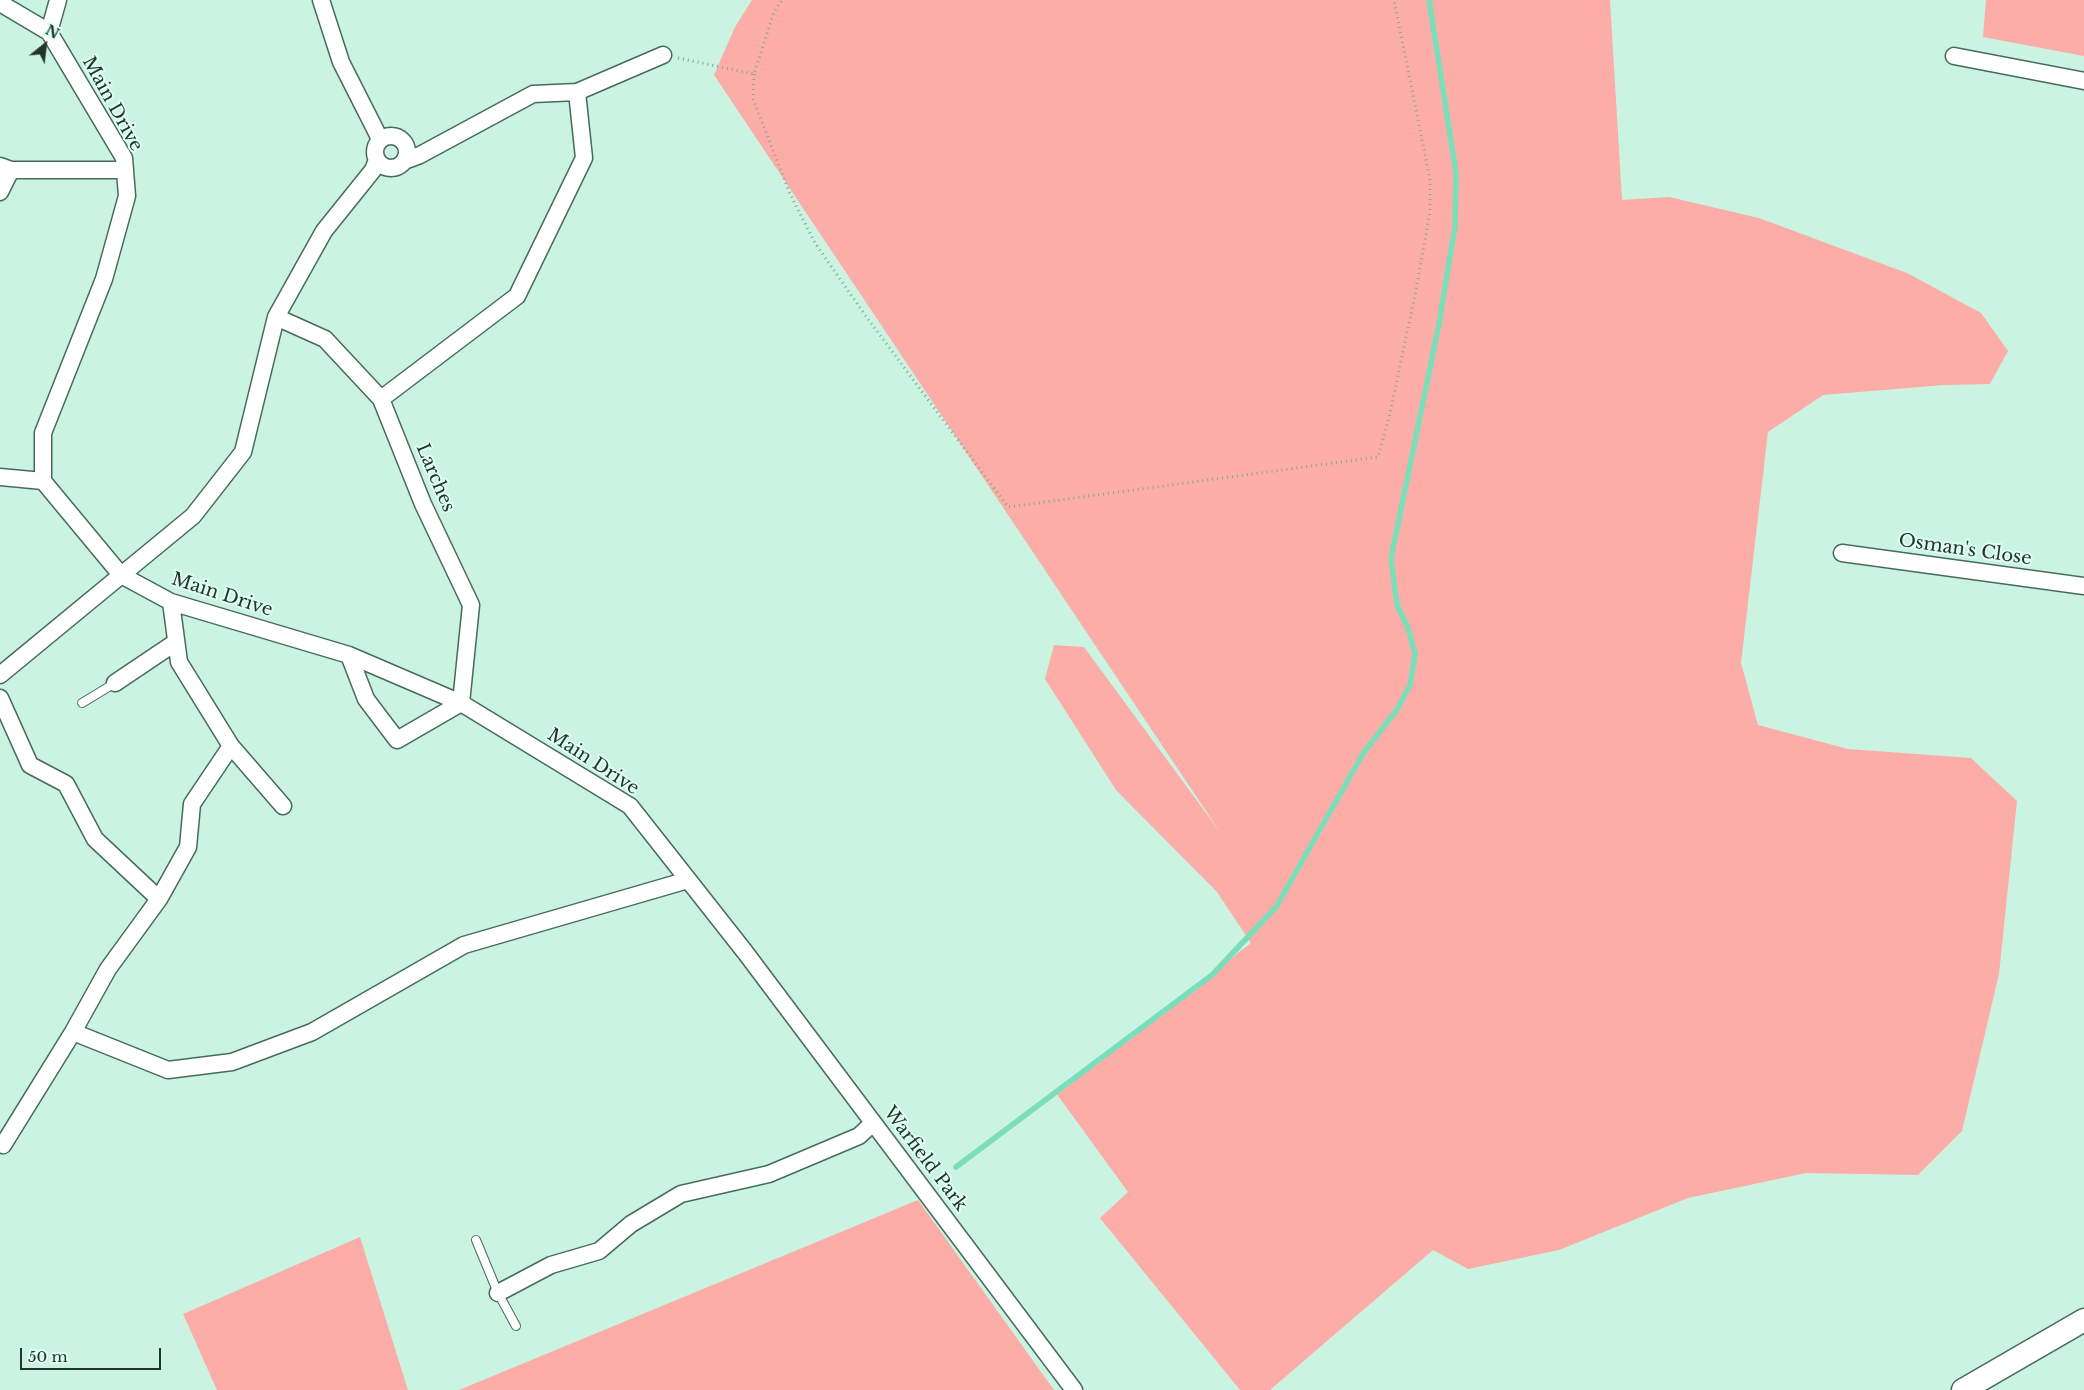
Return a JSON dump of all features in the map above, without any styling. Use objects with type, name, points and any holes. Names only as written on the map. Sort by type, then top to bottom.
[{"type":"main road","points":[[1963,1390],[2084,1320]]},
{"type":"street","points":[[49,32],[58,0]]},
{"type":"street","points":[[321,0],[341,62],[380,139]]},
{"type":"street","name":"Main Drive","points":[[0,3],[49,32],[124,158],[127,196],[104,279],[43,433],[43,481],[122,575],[171,602],[349,656],[460,703],[630,806],[745,952]]},
{"type":"street","points":[[378,165],[395,167],[410,154],[533,94],[578,92],[663,55]]},
{"type":"street","points":[[1954,56],[2084,81]]},
{"type":"street","points":[[381,399],[517,296],[584,158],[578,92]]},
{"type":"street","points":[[0,675],[193,516],[242,452],[276,317],[324,231],[378,165],[375,149],[380,139],[391,136],[397,137],[404,142],[410,154]]},
{"type":"street","points":[[0,192],[5,168],[125,170]]},
{"type":"street","name":"Larches","points":[[276,317],[325,339],[381,399],[423,504],[471,605],[460,703]]},
{"type":"street","points":[[0,477],[43,481]]},
{"type":"street","name":"Osman's Close","points":[[1842,553],[2084,586]]},
{"type":"street","points":[[171,602],[179,662],[231,746],[282,806]]},
{"type":"street","points":[[115,683],[176,642]]},
{"type":"street","points":[[349,656],[366,699],[397,740],[460,703]]},
{"type":"street","points":[[0,698],[30,765],[66,784],[95,839],[159,899]]},
{"type":"street","points":[[0,1144],[3,1145],[73,1032],[108,969],[159,899],[188,847],[192,804],[231,746]]},
{"type":"street","points":[[73,1032],[168,1070],[232,1062],[312,1032],[464,945],[688,880]]},
{"type":"street","name":"Warfield Park","points":[[745,952],[1074,1390]]},
{"type":"street","points":[[498,1293],[551,1265],[599,1251],[631,1224],[681,1194],[769,1174],[859,1136],[873,1123]]},
{"type":"lane","points":[[82,703],[115,683]]},
{"type":"lane","points":[[476,1240],[498,1293],[516,1326]]},
{"type":"path","points":[[782,0],[774,12],[754,74],[753,99],[790,194],[815,244],[865,315],[1008,507],[1378,457],[1415,295],[1430,212],[1430,180],[1394,0]]},
{"type":"path","points":[[663,55],[754,74]]},
{"type":"shaded area","points":[[752,0],[1610,0],[1622,200],[1669,197],[1759,218],[1907,273],[1981,313],[2008,351],[1990,384],[1944,385],[1823,395],[1768,432],[1741,663],[1758,725],[1848,749],[1971,758],[2017,801],[1999,974],[1962,1131],[1918,1175],[1806,1173],[1688,1198],[1559,1250],[1468,1269],[1433,1250],[1270,1390],[1240,1390],[1100,1218],[1128,1192],[1056,1093],[1251,943],[1217,892],[1116,790],[1045,679],[1054,645],[1084,647],[1220,832],[714,75],[735,27]]},
{"type":"shaded area","points":[[1986,0],[2084,0],[2084,56],[1983,37]]},
{"type":"shaded area","points":[[918,1200],[1054,1390],[459,1390]]},
{"type":"shaded area","points":[[360,1237],[408,1390],[217,1390],[183,1314]]},
{"type":"waterway","points":[[956,1167],[1212,975],[1276,907],[1364,752],[1396,711],[1410,685],[1415,654],[1408,628],[1397,605],[1391,558],[1439,324],[1455,226],[1456,173],[1429,0]]}]
